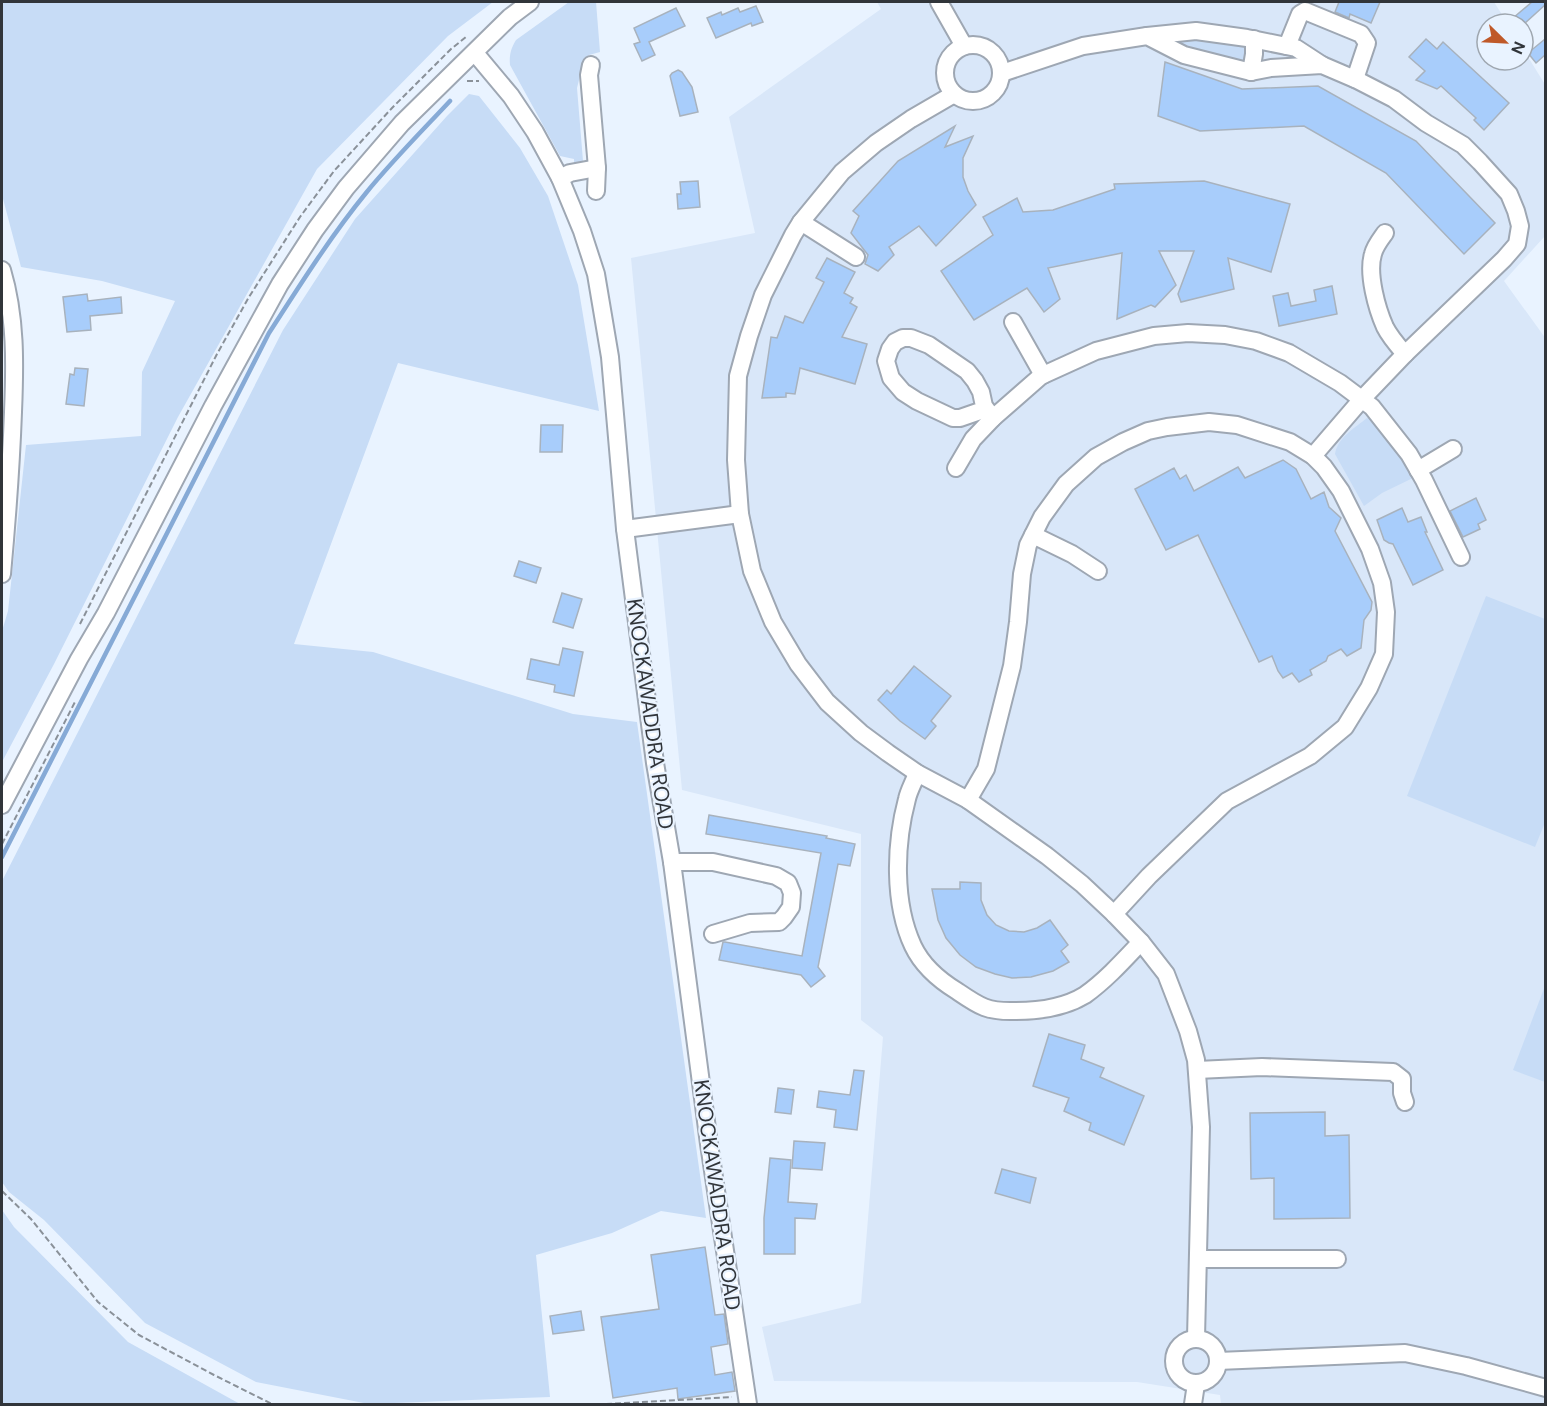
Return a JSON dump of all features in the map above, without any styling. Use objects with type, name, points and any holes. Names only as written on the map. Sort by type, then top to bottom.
[{"type":"street","points":[[2,805],[213,406],[280,284],[315,230],[346,188],[402,123],[510,17],[530,2]]},
{"type":"street","points":[[939,2],[964,46]]},
{"type":"street","points":[[1287,46],[1300,14],[1305,11],[1361,34],[1367,43],[1355,79]]},
{"type":"street","points":[[1002,73],[1083,46],[1196,31],[1254,39],[1296,48],[1322,65],[1394,99],[1426,123],[1463,145],[1509,194],[1520,226],[1517,244],[1405,354],[1313,456]]},
{"type":"street","points":[[1147,36],[1184,55],[1251,72],[1271,68],[1322,65]]},
{"type":"street","points":[[1251,72],[1254,39]]},
{"type":"street","points":[[979,45],[991,50],[1000,63],[1002,73],[999,86],[983,100],[968,101],[954,94],[947,83],[945,74],[951,55],[964,46],[979,45]]},
{"type":"street","name":"KNOCKAWADDRA ROAD","points":[[475,53],[512,96],[536,132],[560,178],[582,231],[596,274],[610,357],[624,529],[655,763],[672,862],[747,1400]]},
{"type":"street","points":[[591,65],[589,75],[597,168],[596,191]]},
{"type":"street","points":[[954,94],[876,143],[842,172],[793,235],[763,295],[738,376],[736,460],[740,514],[753,571],[773,622],[798,664],[827,702],[861,733],[917,773],[968,800],[1082,884],[1141,942],[1166,974],[1188,1031],[1196,1060],[1202,1127],[1196,1338]]},
{"type":"street","points":[[560,178],[570,173],[597,168]]},
{"type":"street","points":[[801,222],[856,256]]},
{"type":"street","points":[[1385,233],[1372,256],[1374,294],[1386,328],[1405,354]]},
{"type":"street","points":[[2,270],[14,329],[15,362],[9,495],[2,574]]},
{"type":"street","points":[[1013,322],[1043,375]]},
{"type":"street","points":[[956,468],[990,413],[1043,375],[1096,351],[1154,336],[1188,333],[1225,335],[1289,353],[1340,383],[1372,407],[1409,454],[1461,557]]},
{"type":"street","points":[[903,338],[910,338],[929,345],[966,371],[975,381],[990,413],[952,418],[917,401],[903,392],[891,378],[886,360],[890,349],[895,342],[903,338]]},
{"type":"street","points":[[968,800],[986,769],[1009,677],[1018,622],[1022,574],[1028,545],[1042,517],[1066,484],[1081,469],[1114,447],[1148,432],[1167,427],[1209,422],[1237,425],[1290,442],[1313,456],[1341,491],[1370,549],[1382,583],[1386,612],[1384,654],[1369,688],[1345,726],[1310,756],[1227,801],[1149,876],[1114,914]]},
{"type":"street","points":[[1418,470],[1453,449]]},
{"type":"street","points":[[624,529],[740,514]]},
{"type":"street","points":[[1033,535],[1072,554],[1098,572]]},
{"type":"street","points":[[917,773],[907,798],[899,843],[898,873],[903,918],[914,948],[932,972],[948,986],[981,1007],[1002,1012],[1035,1011],[1056,1007],[1084,995],[1115,970],[1141,942]]},
{"type":"street","points":[[672,862],[713,862],[776,876],[788,883],[792,893],[790,907],[779,922],[750,923],[713,934]]},
{"type":"street","points":[[1197,1070],[1262,1067],[1393,1072],[1402,1079],[1402,1093],[1405,1102]]},
{"type":"street","points":[[1198,1259],[1337,1259]]},
{"type":"street","points":[[1196,1338],[1214,1348],[1218,1361],[1214,1374],[1209,1379],[1196,1384],[1178,1374],[1173,1361],[1178,1347],[1189,1339],[1196,1338]]},
{"type":"street","points":[[1218,1361],[1405,1353],[1466,1366],[1545,1388]]},
{"type":"street","points":[[1193,1404],[1196,1384]]},
{"type":"path","points":[[459,83],[468,80],[478,81]]},
{"type":"path","points":[[2,844],[77,698]]},
{"type":"path","points":[[2,1191],[31,1219],[98,1302],[139,1335],[272,1404]]},
{"type":"path","points":[[606,1404],[747,1400]]},
{"type":"shaded area","points":[[2,2],[493,2],[448,36],[317,169],[178,417],[2,762],[2,631],[8,611],[26,445],[141,436],[142,372],[175,301],[102,281],[21,267],[2,195]]},
{"type":"shaded area","points":[[569,2],[596,2],[600,52],[589,55],[582,68],[577,88],[583,161],[574,164],[574,159],[560,156],[510,65],[511,52],[516,40]]},
{"type":"shaded area","points":[[877,2],[1494,2],[1500,12],[1475,12],[1475,72],[1535,72],[1535,68],[1546,86],[1545,236],[1504,281],[1546,339],[1545,1404],[1221,1404],[1220,1395],[1137,1382],[774,1381],[762,1327],[861,1303],[883,1037],[861,1020],[861,834],[682,790],[631,258],[755,233],[729,117],[881,9]]},
{"type":"shaded area","points":[[1162,38],[1214,39],[1247,46],[1246,60],[1239,61]]},
{"type":"shaded area","points":[[469,94],[479,96],[520,148],[548,196],[578,285],[599,411],[398,363],[294,644],[373,652],[573,714],[637,722],[706,1218],[661,1211],[612,1233],[536,1255],[550,1397],[369,1404],[256,1382],[145,1323],[44,1220],[9,1192],[2,1182],[2,881],[283,330],[355,219]]},
{"type":"shaded area","points":[[1367,418],[1374,420],[1417,476],[1382,493],[1364,506],[1335,454],[1343,438]]},
{"type":"shaded area","points":[[1486,596],[1545,619],[1546,820],[1535,847],[1407,796]]},
{"type":"shaded area","points":[[1545,986],[1545,1082],[1513,1070]]},
{"type":"shaded area","points":[[2,1210],[14,1227],[128,1342],[240,1404],[2,1404]]},
{"type":"building","points":[[1339,2],[1380,2],[1371,23],[1350,14],[1349,18],[1335,12]]},
{"type":"building","points":[[1532,2],[1545,2],[1545,5],[1535,14],[1535,12],[1520,12]]},
{"type":"building","points":[[756,6],[763,22],[752,26],[751,23],[716,38],[707,18],[721,12],[722,15],[738,8],[740,12]]},
{"type":"building","points":[[676,8],[685,26],[649,42],[655,55],[642,61],[634,44],[640,42],[634,28]]},
{"type":"building","points":[[1426,39],[1437,49],[1443,42],[1509,103],[1484,130],[1474,120],[1476,118],[1441,86],[1437,89],[1416,80],[1425,71],[1409,57]]},
{"type":"building","points":[[1545,39],[1545,55],[1536,63],[1535,62],[1535,47]]},
{"type":"building","points":[[1165,62],[1242,89],[1318,86],[1416,141],[1495,223],[1464,254],[1386,173],[1304,126],[1200,131],[1158,116]]},
{"type":"building","points":[[678,70],[682,72],[692,87],[698,112],[680,116],[670,76]]},
{"type":"building","points":[[955,126],[945,147],[973,136],[963,158],[963,177],[976,205],[936,246],[919,226],[889,247],[894,255],[878,271],[865,264],[868,255],[851,233],[859,216],[853,211],[898,161]]},
{"type":"building","points":[[698,181],[700,207],[678,209],[677,194],[681,194],[680,182]]},
{"type":"building","points":[[1204,181],[1290,204],[1271,272],[1228,258],[1234,289],[1181,302],[1178,294],[1194,251],[1159,251],[1176,285],[1155,307],[1151,305],[1117,319],[1122,253],[1048,268],[1060,299],[1044,312],[1027,288],[974,320],[941,271],[993,235],[983,217],[1017,198],[1023,212],[1053,210],[1115,189],[1114,184]]},
{"type":"building","points":[[827,258],[855,272],[844,293],[853,298],[850,303],[857,307],[842,337],[867,344],[855,384],[800,368],[795,394],[786,393],[786,397],[762,398],[771,337],[777,338],[785,316],[803,323],[824,282],[816,278]]},
{"type":"building","points":[[1332,286],[1337,314],[1279,326],[1273,296],[1288,293],[1291,306],[1316,301],[1314,290]]},
{"type":"building","points":[[87,294],[88,301],[121,297],[122,313],[90,316],[91,330],[67,332],[63,297]]},
{"type":"building","points":[[75,368],[88,369],[84,406],[66,404],[70,374],[74,375]]},
{"type":"building","points":[[541,425],[563,425],[562,452],[540,452]]},
{"type":"building","points":[[1283,460],[1296,469],[1311,499],[1324,492],[1329,507],[1341,518],[1335,531],[1372,602],[1371,610],[1364,620],[1361,648],[1347,656],[1341,649],[1328,656],[1326,661],[1310,670],[1312,675],[1299,682],[1292,673],[1283,678],[1272,656],[1259,662],[1198,535],[1166,550],[1135,489],[1174,468],[1180,479],[1186,475],[1194,491],[1238,467],[1245,478]]},
{"type":"building","points":[[1476,498],[1486,520],[1478,524],[1480,529],[1463,537],[1450,511]]},
{"type":"building","points":[[1402,508],[1408,522],[1421,517],[1427,532],[1425,532],[1443,570],[1413,585],[1393,544],[1384,540],[1377,520]]},
{"type":"building","points":[[519,561],[541,568],[536,583],[514,576]]},
{"type":"building","points":[[562,593],[582,599],[573,628],[553,622]]},
{"type":"building","points":[[563,648],[583,652],[574,696],[554,692],[555,685],[527,679],[531,659],[559,665]]},
{"type":"building","points":[[914,666],[951,696],[931,721],[936,726],[925,739],[900,721],[878,700],[887,690],[891,694]]},
{"type":"building","points":[[709,815],[827,836],[826,838],[855,844],[850,866],[838,864],[818,967],[825,976],[811,987],[801,975],[719,960],[723,942],[802,956],[821,853],[706,834]]},
{"type":"building","points":[[960,882],[981,883],[981,900],[987,915],[996,925],[1009,931],[1024,932],[1037,928],[1050,920],[1068,945],[1061,951],[1069,962],[1053,971],[1031,977],[1012,978],[976,967],[960,955],[946,938],[938,920],[932,889],[960,889]]},
{"type":"building","points":[[1049,1034],[1085,1045],[1081,1059],[1104,1068],[1100,1077],[1144,1096],[1124,1145],[1089,1130],[1091,1123],[1064,1111],[1069,1098],[1033,1086]]},
{"type":"building","points":[[854,1070],[864,1071],[857,1130],[834,1127],[836,1110],[817,1107],[819,1091],[850,1095]]},
{"type":"building","points":[[778,1088],[794,1090],[791,1114],[775,1112]]},
{"type":"building","points":[[1325,1112],[1325,1136],[1349,1135],[1350,1218],[1274,1219],[1274,1178],[1251,1179],[1250,1113]]},
{"type":"building","points":[[794,1141],[825,1143],[822,1170],[792,1168]]},
{"type":"building","points":[[770,1158],[791,1160],[788,1202],[817,1204],[815,1219],[795,1218],[795,1254],[764,1254],[764,1218]]},
{"type":"building","points":[[1002,1169],[1036,1178],[1030,1203],[995,1193]]},
{"type":"building","points":[[705,1247],[715,1315],[724,1314],[728,1344],[711,1347],[715,1375],[732,1372],[735,1391],[678,1399],[677,1388],[613,1398],[601,1317],[659,1309],[651,1255]]},
{"type":"building","points":[[581,1311],[584,1330],[553,1334],[550,1316]]},
{"type":"waterway","points":[[2,857],[269,333],[353,210],[386,169],[450,101]]}]
